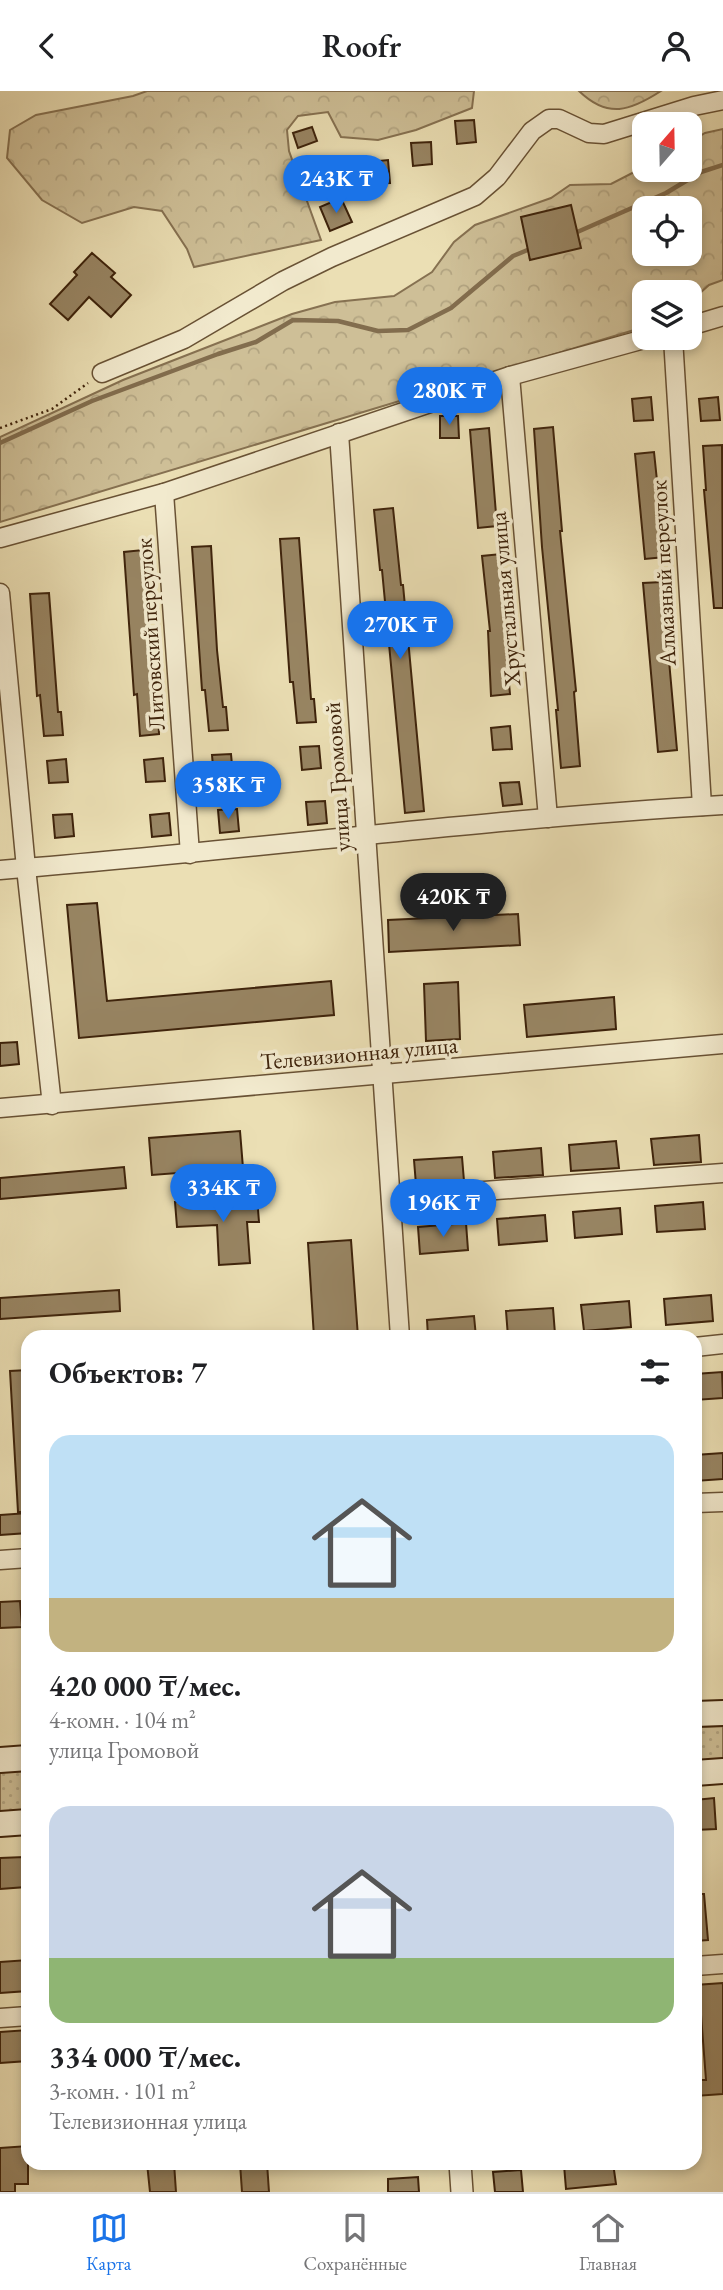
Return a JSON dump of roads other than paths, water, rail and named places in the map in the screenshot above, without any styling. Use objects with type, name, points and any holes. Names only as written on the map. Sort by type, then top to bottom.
[{"type":"main road","points":[[702,1714],[723,1713]]},
{"type":"main road","points":[[0,1760],[21,1758]]},
{"type":"main road","points":[[702,1772],[723,1771]]},
{"type":"main road","points":[[0,1824],[21,1822]]},
{"type":"street","points":[[102,373],[184,339],[283,281],[332,257],[475,196],[497,177],[532,131],[549,119],[559,119],[589,133],[604,134],[723,100]]},
{"type":"street","points":[[702,322],[723,316]]},
{"type":"street","points":[[0,538],[164,493],[510,376],[632,342]]},
{"type":"street","name":"Алмазный переулок","points":[[674,350],[702,806]]},
{"type":"street","name":"Хрустальная улица","points":[[510,376],[548,818]]},
{"type":"street","name":"улица Громовой","points":[[339,433],[400,1330]]},
{"type":"street","name":"Литовский переулок","points":[[164,493],[190,854]]},
{"type":"street","points":[[0,593],[52,1105]]},
{"type":"street","points":[[0,870],[548,818],[723,805]]},
{"type":"street","name":"Телевизионная улица","points":[[0,1108],[723,1044]]},
{"type":"street","points":[[391,1198],[723,1173]]},
{"type":"street","points":[[702,1346],[723,1344]]},
{"type":"street","points":[[702,1503],[723,1502]]},
{"type":"street","points":[[0,1560],[21,1558]]},
{"type":"street","points":[[702,1966],[723,1964]]},
{"type":"street","points":[[0,2018],[21,2016]]},
{"type":"street","points":[[460,2170],[462,2192]]},
{"type":"waterway","points":[[575,233],[666,193],[701,172],[723,165]]},
{"type":"waterway","points":[[0,443],[92,401],[256,342],[293,320],[338,321],[378,331],[408,330],[451,308],[513,256],[530,249]]}]
